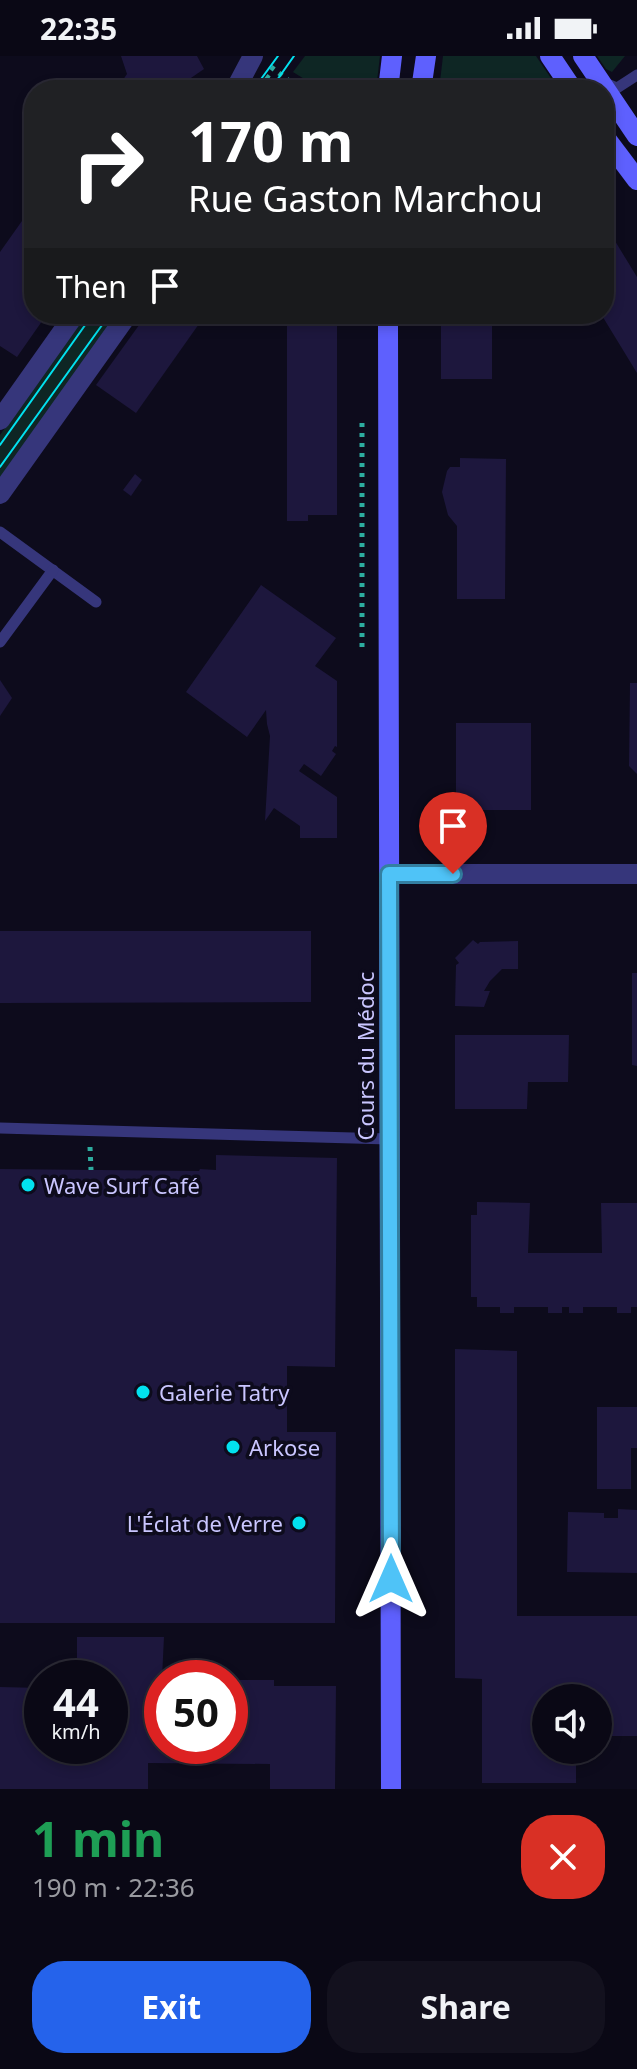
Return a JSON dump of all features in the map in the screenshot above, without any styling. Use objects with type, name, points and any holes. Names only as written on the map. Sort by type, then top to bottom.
[{"type":"main road","points":[[389,80],[392,56]]},
{"type":"main road","points":[[422,80],[426,56]]},
{"type":"main road","points":[[550,56],[566,80]]},
{"type":"main road","points":[[583,56],[600,80]]},
{"type":"main road","points":[[614,102],[637,136]]},
{"type":"main road","points":[[614,149],[637,180]]},
{"type":"main road","name":"Cours du Médoc","points":[[388,324],[391,1789]]},
{"type":"street","points":[[243,80],[259,59]]},
{"type":"street","points":[[0,420],[68,324]]},
{"type":"street","points":[[0,494],[121,324]]},
{"type":"street","points":[[389,874],[637,874]]},
{"type":"lane","points":[[614,87],[637,75]]},
{"type":"lane","points":[[0,532],[96,602]]},
{"type":"lane","points":[[0,642],[53,570]]},
{"type":"lane","points":[[0,1128],[389,1139]]},
{"type":"path","points":[[259,59],[288,80]]},
{"type":"green space","points":[[305,56],[380,56],[377,80],[306,80],[293,72]]},
{"type":"green space","points":[[443,56],[536,56],[552,80],[440,80]]},
{"type":"green space","points":[[597,56],[625,56],[612,72]]},
{"type":"green space","points":[[79,324],[110,324],[0,478],[0,435]]},
{"type":"building","points":[[121,56],[197,56],[204,69],[188,80],[123,80],[127,74]]},
{"type":"building","points":[[24,218],[24,324],[40,324],[17,357],[0,346],[0,252]]},
{"type":"building","points":[[614,239],[637,277],[637,373],[607,324],[614,324]]},
{"type":"building","points":[[140,324],[199,324],[136,413],[96,385]]},
{"type":"building","points":[[287,324],[337,324],[337,515],[308,515],[308,521],[287,521]]},
{"type":"building","points":[[441,324],[492,324],[492,379],[441,379]]},
{"type":"building","points":[[460,458],[506,459],[505,599],[457,599],[457,526],[448,515],[442,492],[447,471],[450,467],[460,467]]},
{"type":"building","points":[[135,474],[142,480],[131,496],[123,490]]},
{"type":"building","points":[[261,585],[336,638],[315,666],[337,681],[337,747],[332,751],[336,754],[321,776],[304,764],[299,771],[337,797],[337,838],[300,838],[300,826],[274,808],[265,821],[270,736],[266,710],[247,737],[186,692]]},
{"type":"building","points":[[0,680],[12,698],[0,716]]},
{"type":"building","points":[[630,683],[637,683],[637,774],[629,766]]},
{"type":"building","points":[[456,723],[531,723],[531,810],[456,810]]},
{"type":"building","points":[[0,931],[311,931],[311,1002],[0,1003]]},
{"type":"building","points":[[473,940],[478,944],[518,941],[518,969],[502,969],[490,981],[484,991],[490,991],[484,1007],[455,1006],[456,965],[459,963],[455,958]]},
{"type":"building","points":[[632,973],[637,973],[637,1066],[632,1065]]},
{"type":"building","points":[[455,1035],[569,1035],[568,1082],[528,1082],[527,1109],[455,1109]]},
{"type":"building","name":"Galerie Tatry","points":[[216,1155],[337,1158],[335,1367],[287,1366],[287,1432],[336,1432],[335,1623],[0,1623],[0,1169],[216,1170]]},
{"type":"building","points":[[477,1202],[530,1203],[528,1253],[602,1253],[601,1203],[637,1203],[637,1307],[631,1307],[631,1313],[617,1313],[617,1307],[583,1307],[583,1313],[569,1313],[569,1307],[562,1307],[562,1313],[548,1313],[548,1307],[514,1307],[514,1313],[500,1313],[500,1307],[477,1307],[477,1297],[471,1297],[471,1215],[477,1215]]},
{"type":"building","points":[[455,1349],[517,1351],[517,1616],[637,1616],[637,1736],[612,1736],[612,1684],[532,1684],[532,1764],[576,1764],[576,1783],[482,1783],[482,1679],[455,1678]]},
{"type":"building","points":[[597,1407],[637,1407],[637,1448],[631,1448],[631,1489],[597,1489]]},
{"type":"building","points":[[618,1509],[637,1510],[637,1573],[567,1572],[568,1512],[604,1513],[604,1518],[618,1518]]},
{"type":"building","points":[[77,1637],[164,1637],[163,1660],[144,1660],[144,1764],[148,1764],[148,1789],[0,1789],[0,1687],[24,1688],[24,1764],[128,1764],[128,1660],[77,1660]]},
{"type":"building","points":[[248,1680],[274,1680],[274,1686],[336,1686],[335,1789],[270,1789],[270,1764],[248,1764]]},
{"type":"tram line","points":[[260,80],[278,56]]},
{"type":"tram line","points":[[277,80],[294,56]]},
{"type":"tram line","points":[[0,445],[86,324]]},
{"type":"tram line","points":[[0,467],[103,324]]},
{"type":"place","name":"Wave Surf Café","points":[[28,1185]]},
{"type":"place","name":"Galerie Tatry","points":[[143,1392]]},
{"type":"place","name":"Arkose","points":[[233,1447]]},
{"type":"place","name":"L'Éclat de Verre","points":[[299,1523]]},
{"type":"route","points":[[391,1579],[389,874],[453,874]]}]
